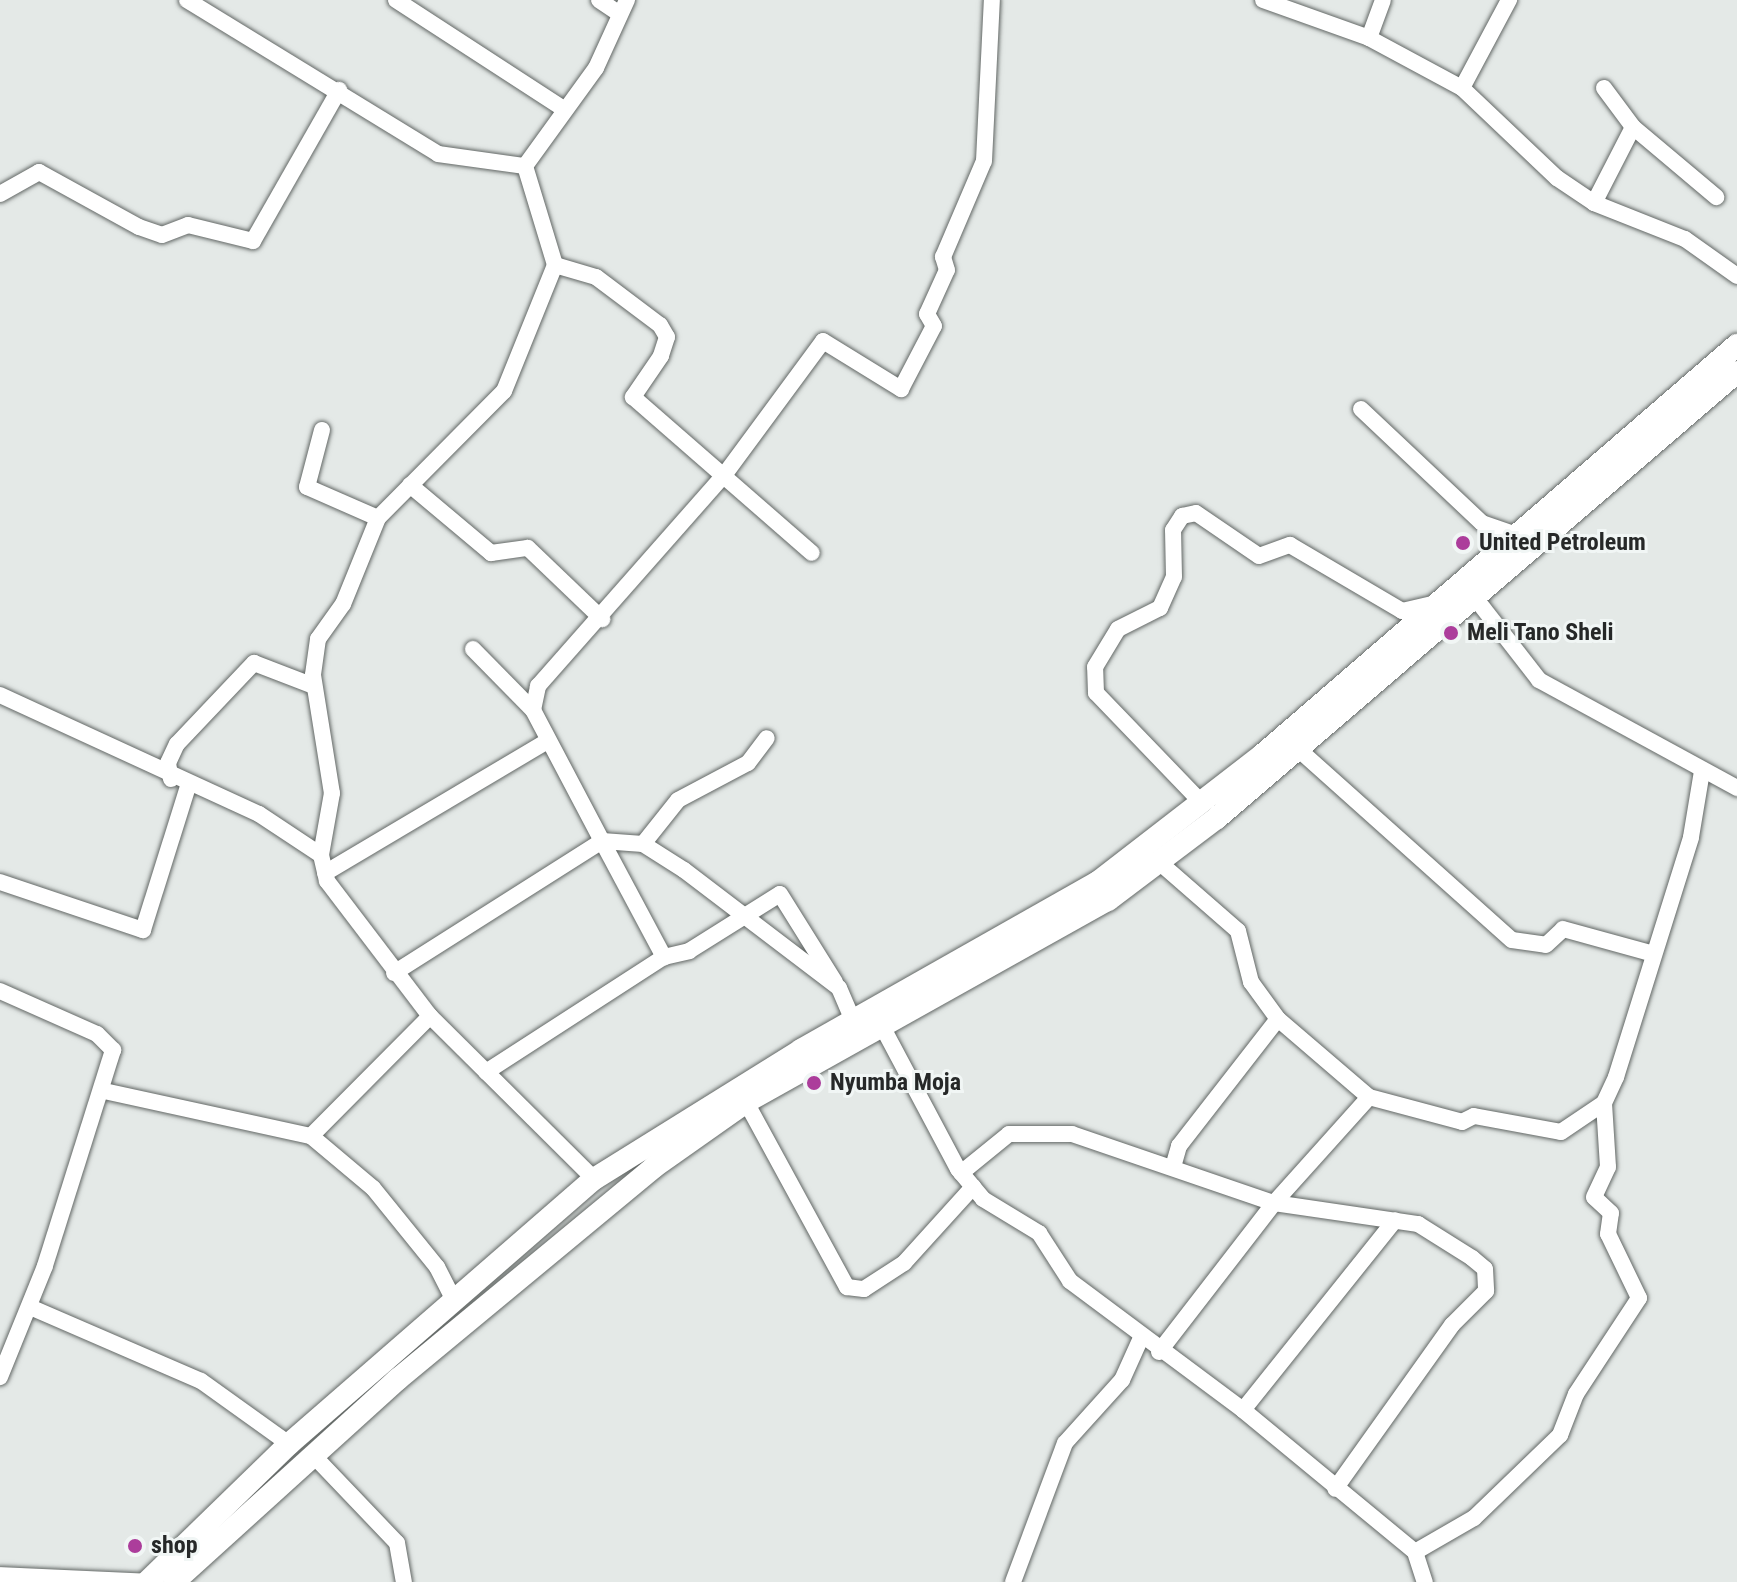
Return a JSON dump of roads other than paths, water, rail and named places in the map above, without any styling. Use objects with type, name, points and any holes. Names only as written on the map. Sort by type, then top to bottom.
[{"type":"main road","points":[[174,1582],[312,1454],[611,1201],[746,1102],[1098,882],[1202,803],[1439,602],[1469,589],[1519,536],[1737,345]]},
{"type":"main road","points":[[151,1581],[289,1444],[594,1179],[857,1030],[883,1028],[1096,908],[1159,862],[1297,748],[1469,589],[1737,372]]},
{"type":"street","points":[[187,0],[339,90],[438,154],[525,166]]},
{"type":"street","points":[[396,0],[562,108]]},
{"type":"street","points":[[594,1179],[430,1016],[394,973],[325,873],[321,855],[332,793],[314,686],[318,639],[343,604],[378,518],[504,391],[555,265],[525,166],[562,108],[596,68],[623,6],[599,0]]},
{"type":"street","points":[[533,710],[538,686],[602,619],[725,474],[823,341],[901,389],[934,326],[927,314],[947,270],[943,257],[984,161],[992,0]]},
{"type":"street","points":[[1263,0],[1369,38],[1462,88],[1594,203],[1685,239],[1737,276]]},
{"type":"street","points":[[1369,38],[1383,0]]},
{"type":"street","points":[[1462,88],[1509,0]]},
{"type":"street","points":[[1604,88],[1633,127],[1716,197]]},
{"type":"street","points":[[0,194],[39,172],[139,227],[162,235],[188,225],[253,241],[339,90]]},
{"type":"street","points":[[1594,203],[1633,127]]},
{"type":"street","points":[[555,265],[596,277],[660,325],[667,337],[661,356],[633,397],[812,553]]},
{"type":"street","points":[[1361,409],[1482,523],[1519,536]]},
{"type":"street","points":[[322,430],[307,487],[378,518]]},
{"type":"street","points":[[410,485],[491,553],[528,548],[602,619]]},
{"type":"street","points":[[1202,803],[1096,693],[1095,667],[1118,629],[1160,608],[1174,577],[1173,530],[1182,516],[1196,513],[1259,556],[1290,545],[1402,611],[1439,602]]},
{"type":"street","points":[[1469,589],[1539,680],[1737,788]]},
{"type":"street","points":[[473,649],[533,710],[544,743],[602,841],[664,957]]},
{"type":"street","points":[[171,779],[168,763],[177,744],[254,663],[314,686]]},
{"type":"street","points":[[2,701],[171,779],[259,814],[321,855]]},
{"type":"street","points":[[643,844],[678,800],[748,763],[767,738]]},
{"type":"street","points":[[325,873],[544,743]]},
{"type":"street","points":[[1297,748],[1512,940],[1546,945],[1563,929],[1650,953]]},
{"type":"street","points":[[1415,1552],[1474,1518],[1560,1435],[1576,1394],[1639,1298],[1608,1234],[1611,1213],[1594,1197],[1608,1167],[1604,1103],[1650,953],[1691,837],[1702,771]]},
{"type":"street","points":[[0,882],[143,930],[188,786]]},
{"type":"street","points":[[394,973],[602,841],[643,844],[742,913],[839,988]]},
{"type":"street","points":[[1159,862],[1238,931],[1251,982],[1278,1019],[1369,1097],[1462,1122],[1474,1116],[1561,1132],[1604,1103]]},
{"type":"street","points":[[486,1072],[664,957],[689,951],[742,913],[780,894],[788,899],[839,988],[857,1030]]},
{"type":"street","points":[[0,991],[112,1043],[104,1091],[30,1307],[0,1377]]},
{"type":"street","points":[[311,1136],[430,1016]]},
{"type":"street","points":[[1173,1167],[1179,1146],[1278,1019]]},
{"type":"street","points":[[883,1028],[961,1173],[973,1187],[1039,1233],[1070,1281],[1159,1352],[1243,1410],[1415,1552],[1425,1582]]},
{"type":"street","points":[[104,1091],[311,1136],[373,1188],[437,1267],[455,1302]]},
{"type":"street","points":[[1159,1352],[1274,1203],[1369,1097]]},
{"type":"street","points":[[746,1102],[847,1287],[864,1289],[904,1263],[973,1187]]},
{"type":"street","points":[[961,1173],[998,1140],[1029,1133],[1072,1134],[1274,1203],[1395,1220],[1441,1235],[1485,1269],[1489,1281],[1335,1489]]},
{"type":"street","points":[[1243,1410],[1395,1220]]},
{"type":"street","points":[[30,1307],[201,1381],[289,1444]]},
{"type":"street","points":[[1013,1582],[1065,1443],[1122,1380],[1141,1338]]},
{"type":"street","points":[[312,1454],[397,1543],[404,1582]]},
{"type":"street","points":[[0,1575],[151,1581]]},
{"type":"place","name":"United Petroleum","points":[[1463,543]]},
{"type":"place","name":"Meli Tano Sheli","points":[[1451,633]]},
{"type":"place","name":"Nyumba Moja","points":[[814,1083]]},
{"type":"place","name":"shop","points":[[135,1546]]}]
